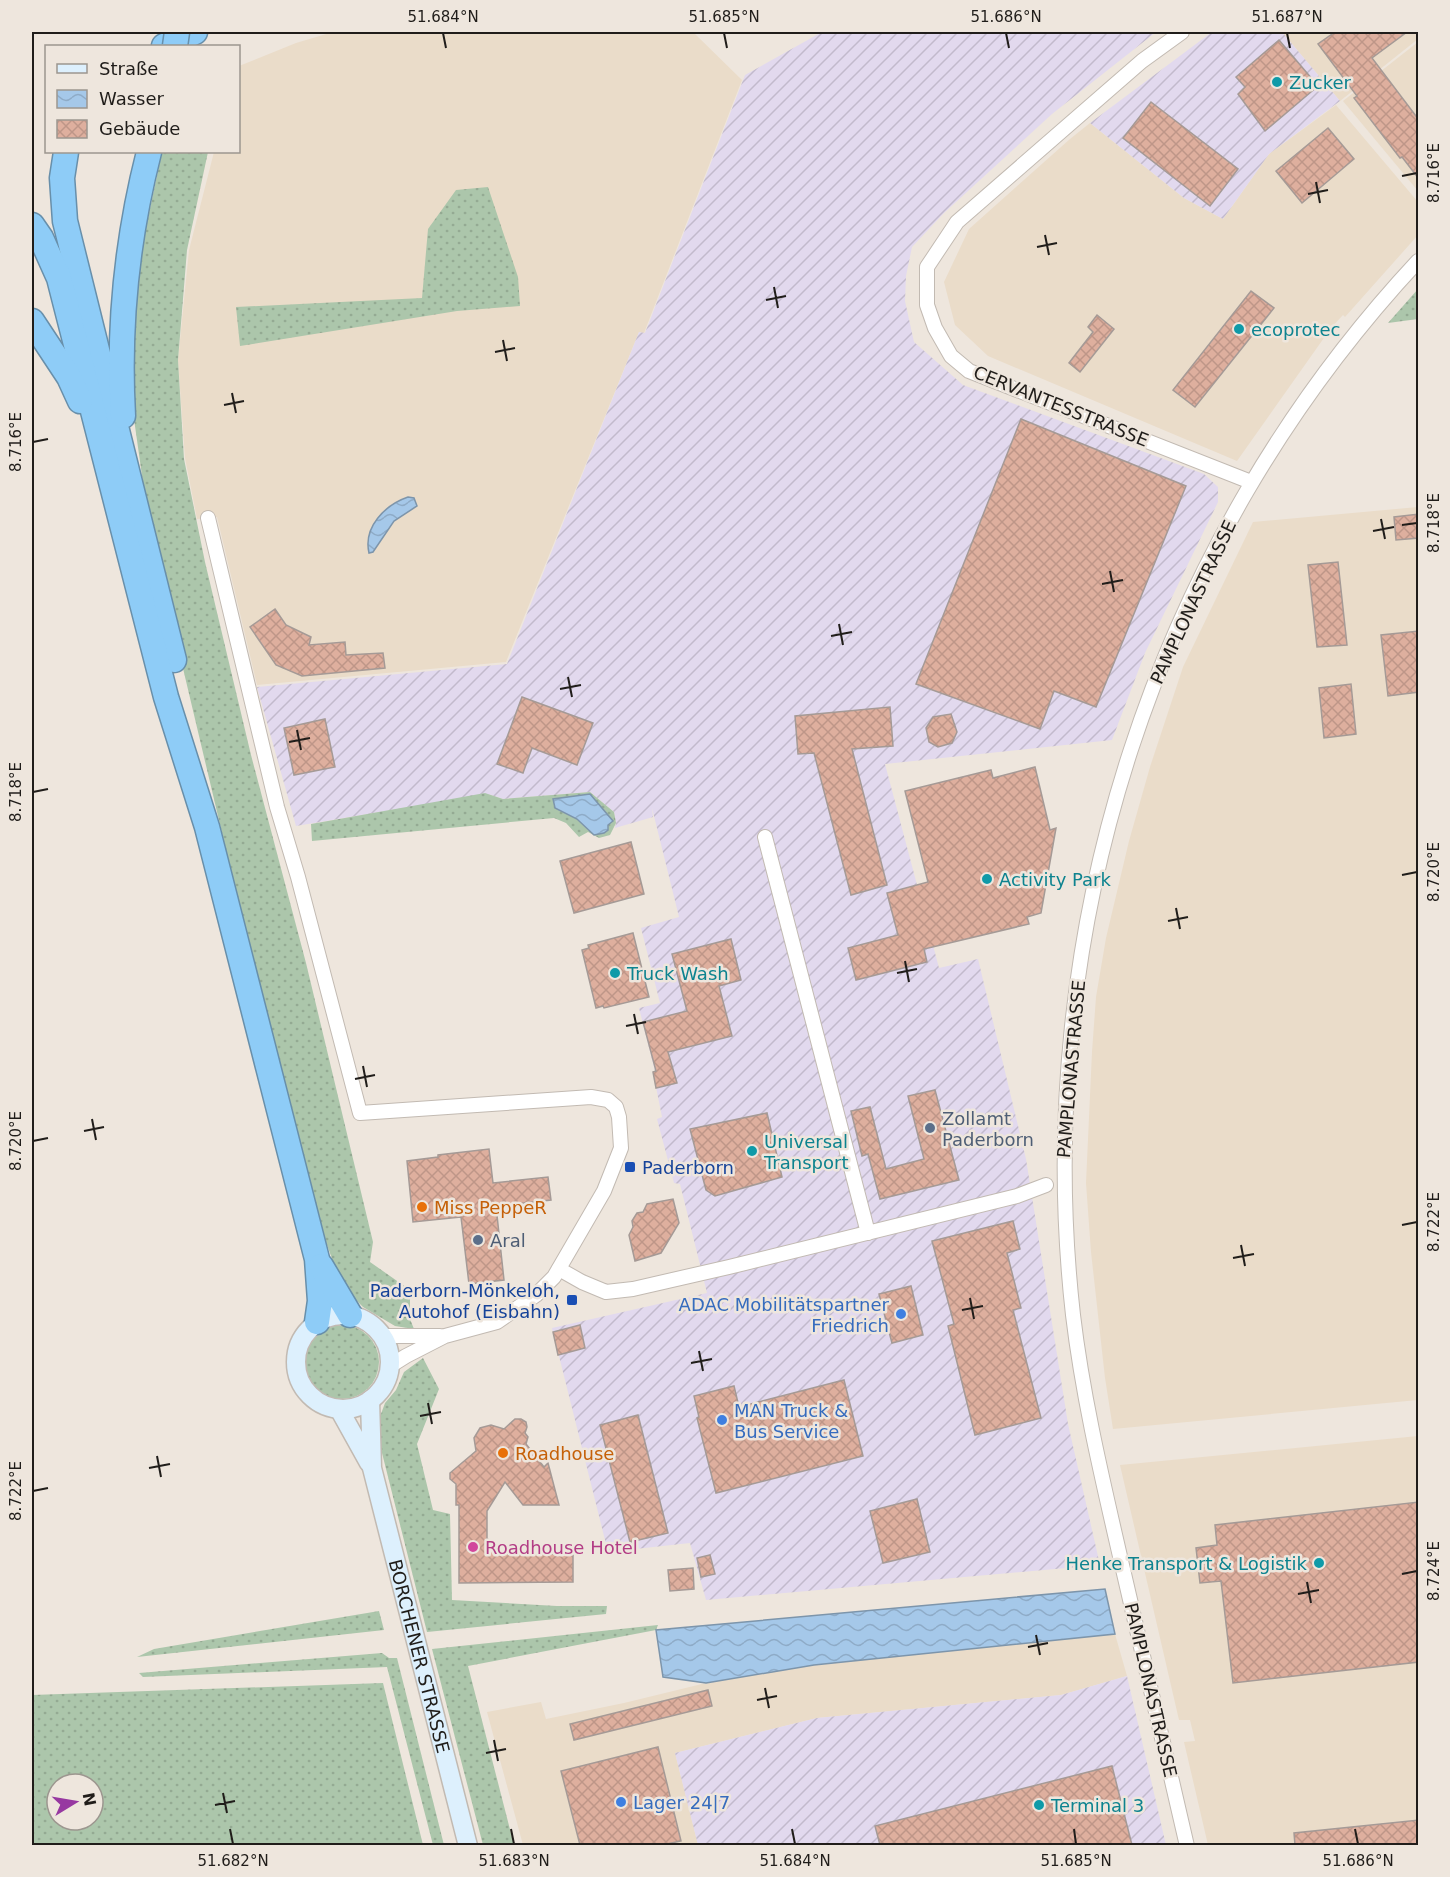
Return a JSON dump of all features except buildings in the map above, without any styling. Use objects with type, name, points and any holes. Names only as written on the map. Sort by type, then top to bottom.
[{"type":"highway","points":[[166,45],[195,32]]},
{"type":"highway","points":[[66,153],[62,178],[65,221],[183,693],[207,827]]},
{"type":"highway","points":[[126,466],[122,396],[123,318],[129,252],[140,187],[149,153]]},
{"type":"highway","points":[[32,225],[41,238],[59,278],[166,697],[207,827],[317,1258],[320,1301],[317,1322]]},
{"type":"highway","points":[[32,321],[69,377],[83,407],[114,492]]},
{"type":"highway","points":[[317,1258],[350,1315]]},
{"type":"main road","points":[[339,1314],[350,1315],[369,1322],[383,1336],[389,1351],[390,1366],[387,1379],[380,1391],[361,1406],[339,1409],[324,1406],[302,1387],[295,1358],[298,1344],[306,1331],[317,1322],[339,1314]]},
{"type":"main road","name":"BORCHENER STRASSE","points":[[370,1400],[372,1468],[468,1845]]},
{"type":"main road","name":"BORCHENER STRASSE","points":[[339,1409],[372,1468]]},
{"type":"street","name":"CERVANTESSTRASSE","points":[[1182,32],[1142,61],[957,222],[927,267],[927,305],[935,328],[951,356],[969,371],[1251,482]]},
{"type":"street","name":"PAMPLONASTRASSE","points":[[1187,1845],[1107,1500],[1082,1380],[1073,1316],[1064,1186],[1066,1107],[1073,1013],[1085,934],[1106,836],[1123,774],[1163,660],[1204,568],[1251,482],[1301,406],[1350,340],[1419,261]]},
{"type":"street","points":[[208,518],[277,807],[298,877],[360,1113],[591,1097],[608,1100],[616,1107],[619,1117],[621,1148],[604,1191],[559,1269],[536,1295],[497,1322],[445,1336],[390,1366]]},
{"type":"street","points":[[765,837],[868,1233]]},
{"type":"street","points":[[559,1269],[606,1292],[633,1288],[1017,1196],[1046,1185]]},
{"type":"street","points":[[383,1336],[445,1336]]},
{"type":"shaded area","points":[[333,32],[693,32],[742,80],[644,333],[639,332],[506,662],[257,685],[217,517],[197,519],[185,458],[178,360],[189,250],[214,153],[240,153],[240,66],[296,43]]},
{"type":"shaded area","points":[[822,32],[1156,32],[1052,114],[944,213],[912,247],[906,276],[905,301],[914,342],[963,385],[1204,474],[1218,487],[1218,502],[1145,653],[1112,740],[885,764],[939,968],[978,959],[1026,1159],[1068,1424],[1100,1565],[706,1600],[690,1543],[608,1552],[552,1328],[707,1293],[680,1184],[674,1183],[657,1119],[662,1117],[653,1072],[655,1071],[639,1008],[660,1003],[641,928],[679,917],[652,808],[653,817],[615,828],[614,812],[590,792],[503,799],[488,794],[296,826],[257,687],[507,664],[639,332],[645,333],[745,75]]},
{"type":"shaded area","points":[[1212,32],[1282,32],[1340,101],[1269,154],[1223,219],[1184,198],[1090,123]]},
{"type":"shaded area","points":[[1282,32],[1418,32],[1418,39],[1340,101]]},
{"type":"shaded area","points":[[1418,42],[1418,191],[1343,101]]},
{"type":"shaded area","points":[[1336,105],[1418,202],[1418,235],[1345,317],[1343,315],[1331,328],[1237,461],[988,356],[955,325],[944,282],[969,229],[1090,123],[1184,198],[1223,219],[1269,154]]},
{"type":"shaded area","points":[[1418,507],[1418,1400],[1113,1429],[1091,1252],[1086,1183],[1096,997],[1106,938],[1129,841],[1150,767],[1183,667],[1253,522]]},
{"type":"shaded area","points":[[1418,1436],[1418,1845],[1208,1845],[1184,1742],[1195,1741],[1190,1720],[1179,1720],[1120,1465]]},
{"type":"shaded area","points":[[1115,1634],[1127,1676],[1061,1695],[817,1718],[675,1753],[698,1845],[523,1845],[487,1712],[541,1702],[546,1719],[706,1683],[814,1665]]},
{"type":"shaded area","points":[[1127,1676],[1166,1845],[698,1845],[675,1753],[817,1718],[1061,1695]]},
{"type":"green space","points":[[162,153],[208,153],[187,250],[178,360],[184,459],[205,562],[251,755],[306,963],[373,1242],[370,1262],[410,1290],[410,1319],[414,1329],[395,1326],[363,1307],[342,1286],[323,1234],[227,854],[149,525],[133,412],[132,320],[139,260]]},
{"type":"green space","points":[[488,187],[518,277],[520,306],[457,311],[240,346],[236,307],[422,298],[428,229],[456,190]]},
{"type":"green space","points":[[1418,289],[1418,319],[1388,323]]},
{"type":"green space","points":[[590,792],[614,812],[616,823],[610,835],[599,838],[588,832],[579,837],[566,823],[554,818],[312,841],[311,824],[485,793],[503,799]]},
{"type":"green space","points":[[342,1325],[356,1328],[368,1336],[376,1348],[379,1362],[376,1376],[368,1388],[356,1396],[342,1399],[328,1396],[316,1388],[308,1376],[305,1362],[308,1348],[316,1336],[328,1328]]},
{"type":"green space","points":[[423,1358],[439,1389],[417,1444],[433,1510],[450,1514],[452,1600],[557,1606],[607,1606],[606,1614],[427,1632],[381,1449],[378,1422],[385,1403],[396,1390],[404,1372]]},
{"type":"green space","points":[[379,1611],[384,1630],[137,1657],[154,1649]]},
{"type":"green space","points":[[658,1625],[656,1630],[468,1666],[514,1845],[483,1845],[432,1649]]},
{"type":"green space","points":[[382,1653],[389,1658],[397,1658],[444,1845],[433,1845],[387,1667],[143,1677],[139,1673]]},
{"type":"green space","points":[[383,1683],[423,1845],[32,1845],[32,1695]]},
{"type":"water","points":[[408,497],[414,498],[417,506],[394,521],[373,552],[369,553],[369,534],[378,518],[391,505]]},
{"type":"water","points":[[590,794],[613,821],[604,833],[594,835],[577,819],[555,808],[553,799]]},
{"type":"water","points":[[1105,1589],[1115,1634],[814,1665],[706,1683],[663,1677],[656,1630]]},
{"type":"place","name":"Zucker","points":[[1277,82]]},
{"type":"place","name":"ecoprotec","points":[[1239,329]]},
{"type":"place","name":"Activity Park","points":[[987,879]]},
{"type":"place","name":"Truck Wash","points":[[615,973]]},
{"type":"place","name":"Zollamt Paderborn","points":[[930,1128]]},
{"type":"place","name":"Universal Transport","points":[[752,1151]]},
{"type":"place","name":"Paderborn","points":[[630,1167]]},
{"type":"place","name":"Miss PeppeR","points":[[422,1207]]},
{"type":"place","name":"Aral","points":[[478,1240]]},
{"type":"place","name":"Paderborn-Mönkeloh, Autohof (Eisbahn)","points":[[572,1300]]},
{"type":"place","name":"ADAC Mobilitätspartner Friedrich","points":[[901,1314]]},
{"type":"place","name":"MAN Truck & Bus Service","points":[[722,1420]]},
{"type":"place","name":"Roadhouse","points":[[503,1453]]},
{"type":"place","name":"Roadhouse Hotel","points":[[473,1547]]},
{"type":"place","name":"Henke Transport & Logistik","points":[[1319,1563]]},
{"type":"place","name":"Lager 24|7","points":[[621,1802]]},
{"type":"place","name":"Terminal 3","points":[[1039,1805]]}]
